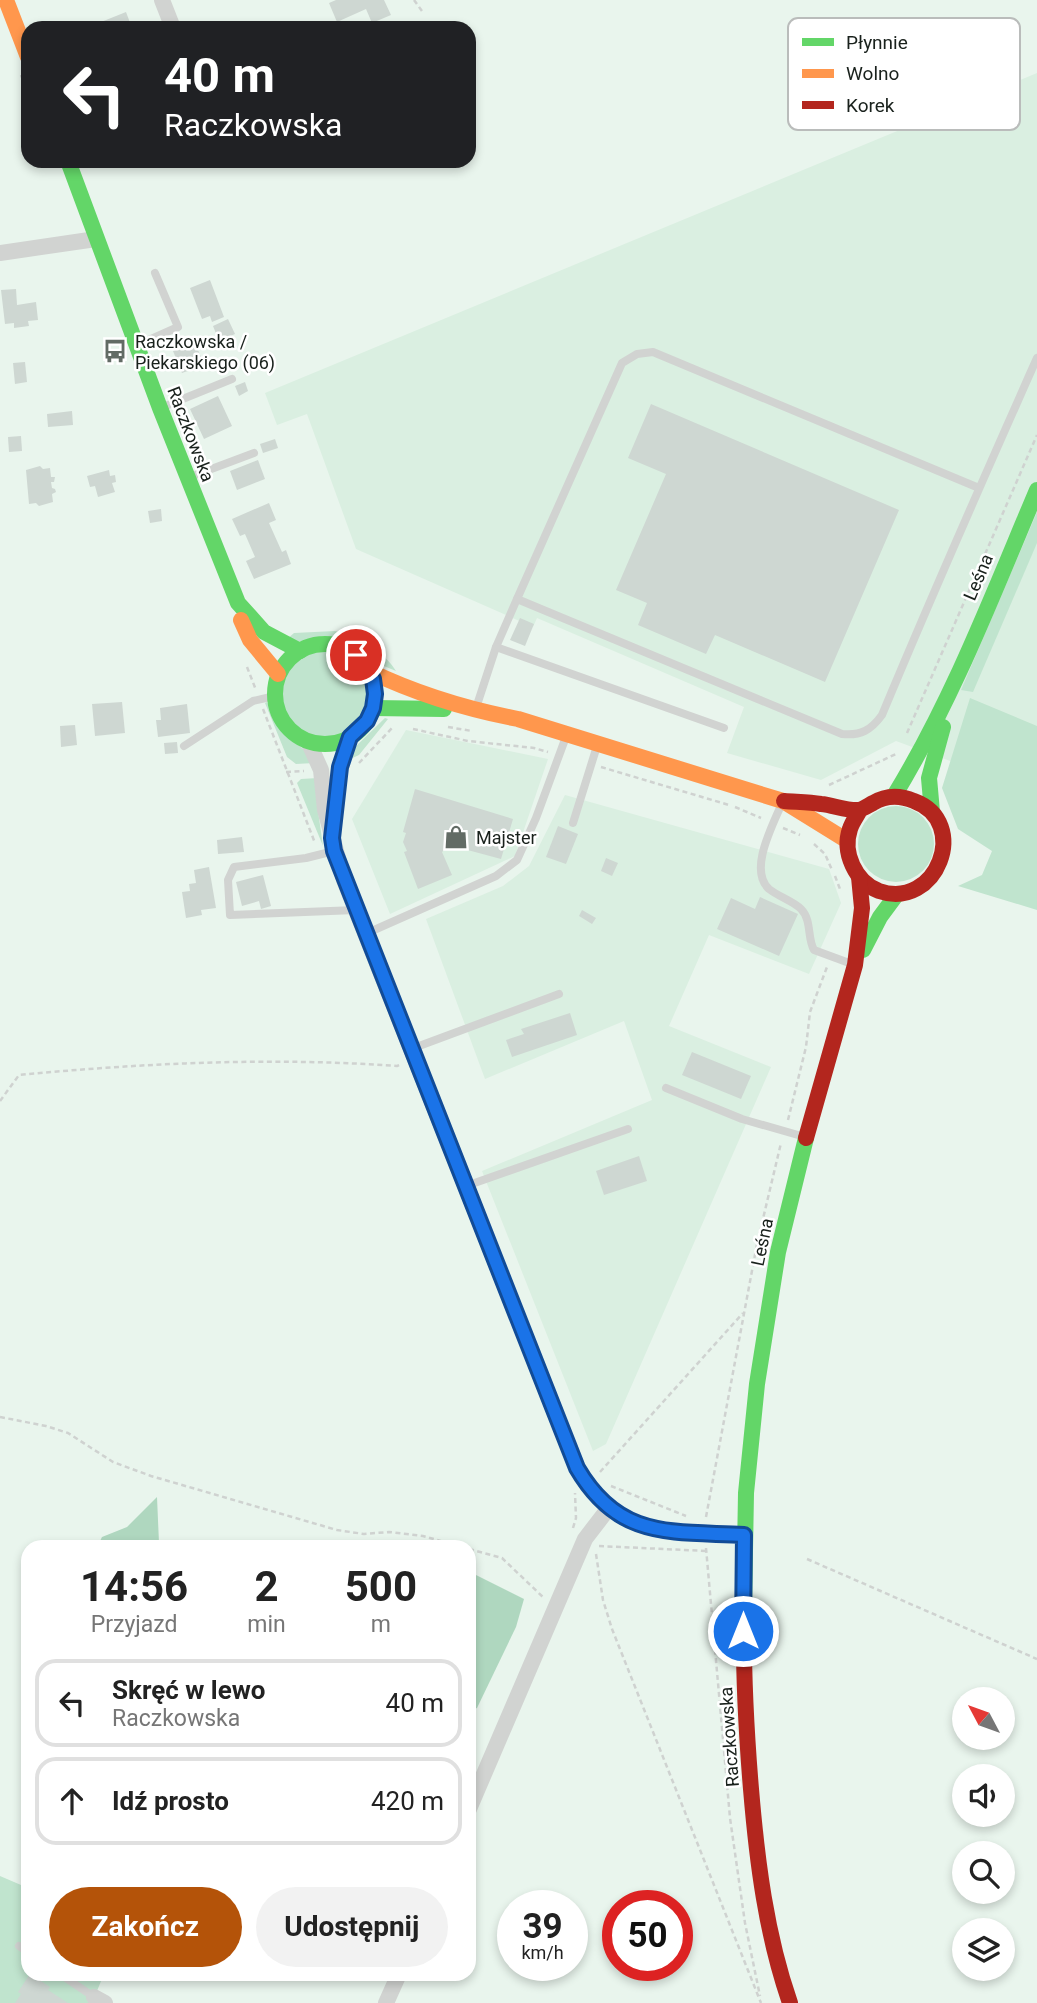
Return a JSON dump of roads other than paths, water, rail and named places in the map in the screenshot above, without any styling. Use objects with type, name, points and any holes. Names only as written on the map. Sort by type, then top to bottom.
[{"type":"main road","points":[[6,0],[21,39]]},
{"type":"main road","name":"Raczkowska","points":[[71,168],[160,408],[238,603],[244,629],[278,674]]},
{"type":"main road","name":"Leśna","points":[[894,796],[909,772],[955,680],[1037,490]]},
{"type":"main road","name":"Raczkowska","points":[[238,603],[272,639],[300,651]]},
{"type":"main road","points":[[313,645],[343,647],[356,655],[369,671],[375,694],[367,721],[350,737],[331,745],[308,741],[289,730],[267,697],[288,660],[313,645]]},
{"type":"main road","points":[[369,671],[405,688],[475,711],[518,719],[783,801],[860,810]]},
{"type":"main road","name":"Leśna","points":[[932,812],[929,778],[955,680]]},
{"type":"main road","points":[[373,708],[475,711]]},
{"type":"main road","points":[[894,796],[915,799],[932,812],[943,831],[944,842],[940,864],[928,882],[908,892],[897,894],[876,890],[859,877],[849,860],[846,840],[860,810],[876,800],[894,796]]},
{"type":"main road","points":[[783,801],[846,840]]},
{"type":"main road","name":"Leśna","points":[[744,1535],[754,1411],[766,1318],[778,1252],[806,1137],[855,965],[862,908],[859,877]]},
{"type":"main road","name":"Leśna","points":[[855,965],[880,917],[897,894]]},
{"type":"main road","name":"Raczkowska","points":[[744,1535],[743,1656],[755,1833],[768,1924],[790,2003]]},
{"type":"street","points":[[162,0],[170,21]]},
{"type":"street","points":[[0,253],[96,239]]},
{"type":"street","points":[[329,848],[340,767],[350,737]]},
{"type":"street","points":[[308,741],[321,770],[329,848],[577,1468],[586,1484],[608,1509],[634,1523],[659,1530],[744,1535]]},
{"type":"street","points":[[476,1793],[585,1539],[608,1509]]},
{"type":"street","points":[[386,2003],[396,1981]]},
{"type":"lane","points":[[137,345],[178,327],[155,273]]},
{"type":"lane","points":[[475,711],[496,647],[622,363],[637,354],[653,352],[979,488]]},
{"type":"lane","points":[[517,599],[842,734],[855,736],[874,727],[882,715],[1037,358]]},
{"type":"lane","points":[[160,408],[232,379]]},
{"type":"lane","points":[[187,478],[254,453]]},
{"type":"lane","points":[[496,647],[724,728]]},
{"type":"lane","points":[[184,746],[253,701],[267,697]]},
{"type":"lane","points":[[365,934],[496,876],[517,860],[561,755],[567,734]]},
{"type":"lane","points":[[573,824],[598,743]]},
{"type":"lane","points":[[783,801],[763,852],[760,869],[762,881],[801,909],[807,919],[814,950],[855,965]]},
{"type":"lane","points":[[329,848],[234,867],[228,880],[230,915],[356,910]]},
{"type":"lane","points":[[413,1054],[559,994]]},
{"type":"lane","points":[[666,1088],[742,1119],[806,1137]]},
{"type":"lane","points":[[466,1186],[628,1129]]},
{"type":"lane","points":[[70,1981],[99,2000]]},
{"type":"place","name":"Raczkowska / Piekarskiego (06)","points":[[115,351]]},
{"type":"place","name":"Majster","points":[[456,837]]}]
